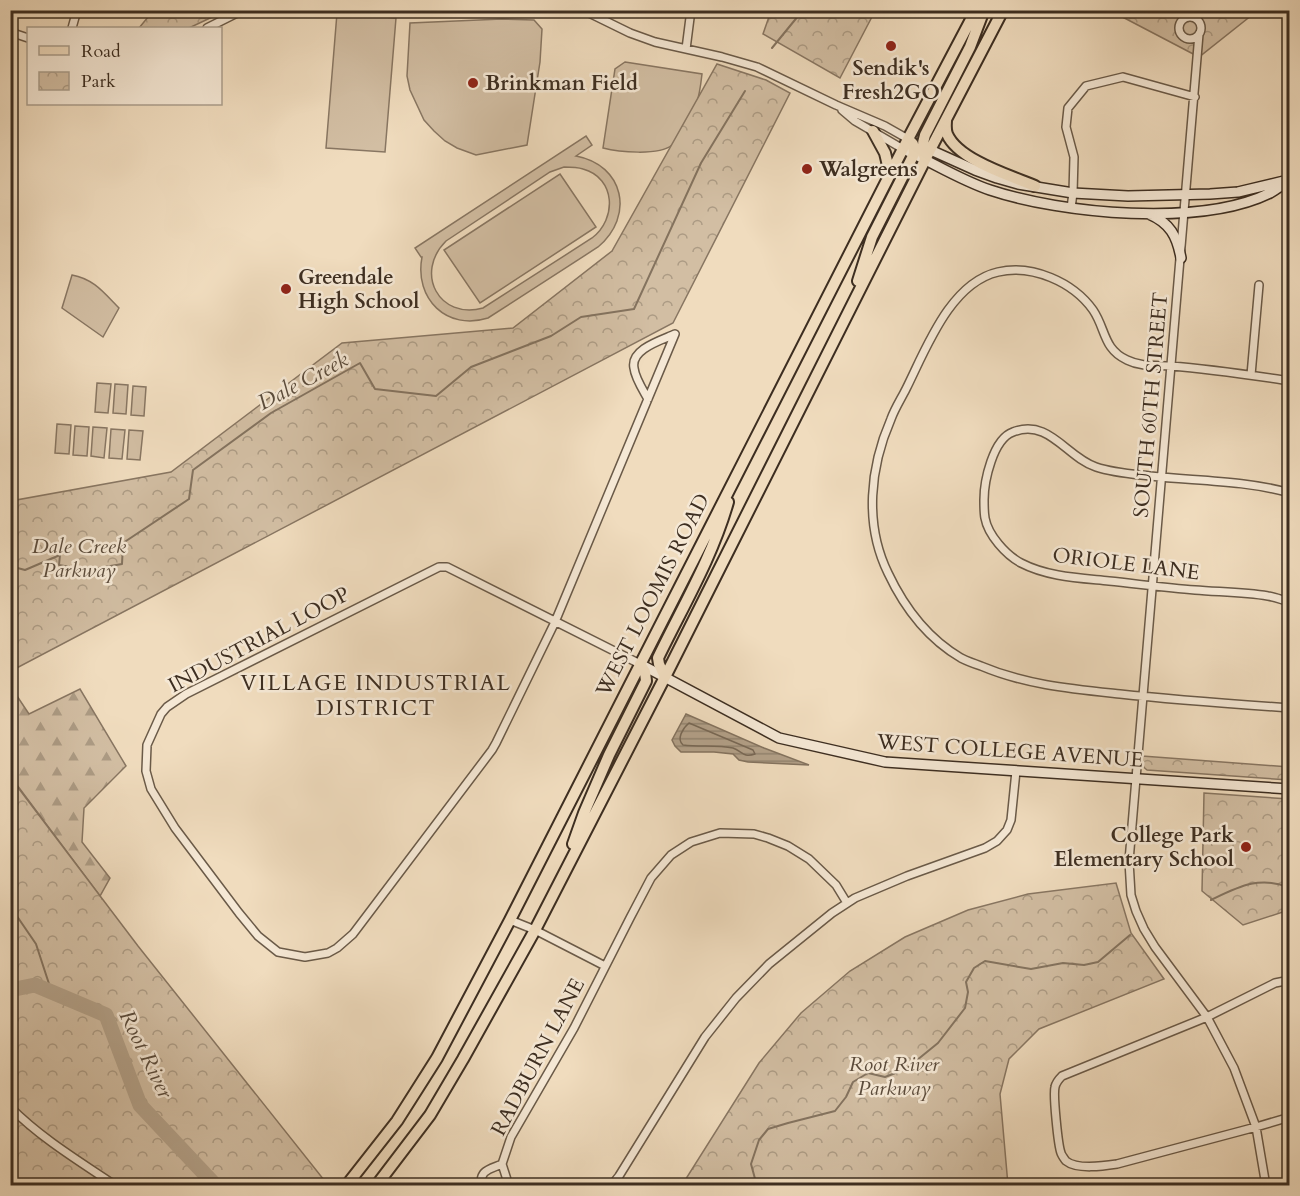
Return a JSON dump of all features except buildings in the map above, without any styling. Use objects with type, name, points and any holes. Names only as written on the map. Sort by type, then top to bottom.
[{"type":"main road","name":"WEST LOOMIS ROAD","points":[[346,1185],[397,1121],[437,1058],[510,920],[905,144],[976,10]]},
{"type":"main road","points":[[923,152],[925,135],[970,47],[984,10]]},
{"type":"main road","points":[[376,1185],[430,1114],[535,930],[849,310],[923,152],[946,120],[1003,10]]},
{"type":"main road","points":[[946,120],[947,135],[966,154],[994,170],[1035,186]]},
{"type":"main road","points":[[873,131],[885,153],[890,174]]},
{"type":"main road","points":[[905,144],[913,144],[923,152]]},
{"type":"main road","points":[[665,677],[658,664],[658,658],[695,586],[721,526],[734,478]]},
{"type":"main road","points":[[562,879],[588,803],[646,681],[645,672],[640,664]]},
{"type":"street","points":[[72,27],[77,10]]},
{"type":"street","points":[[209,27],[243,10]]},
{"type":"street","points":[[583,10],[630,33],[655,42],[757,67],[885,126],[905,144]]},
{"type":"street","points":[[686,49],[691,10]]},
{"type":"street","points":[[10,32],[27,38]]},
{"type":"street","name":"SOUTH 60TH STREET","points":[[1199,34],[1129,861],[1131,895],[1144,929],[1207,1017],[1234,1068],[1256,1127],[1266,1185]]},
{"type":"street","points":[[1071,208],[1074,157],[1066,127],[1068,108],[1086,86],[1124,77],[1195,97]]},
{"type":"street","points":[[836,105],[855,121],[905,144]]},
{"type":"street","points":[[923,152],[1018,184],[1073,193],[1128,196],[1238,192],[1290,180]]},
{"type":"street","points":[[923,152],[989,190],[1071,208],[1106,211],[1185,213],[1209,210],[1250,201],[1270,193],[1290,180]]},
{"type":"street","points":[[1147,213],[1159,218],[1170,229],[1179,246],[1181,258]]},
{"type":"street","points":[[1290,381],[1171,366],[1148,366],[1127,361],[1111,350],[1093,311],[1076,292],[1049,277],[1022,271],[998,272],[974,282],[943,316],[891,418],[878,456],[872,492],[875,533],[884,565],[899,596],[917,621],[938,642],[961,658],[998,673],[1033,683],[1072,689],[1290,708]]},
{"type":"street","points":[[1251,375],[1259,285]]},
{"type":"street","points":[[555,622],[667,354],[675,333],[642,350],[635,357],[634,370],[648,399]]},
{"type":"street","name":"ORIOLE LANE","points":[[1290,493],[1238,484],[1113,472],[1093,466],[1049,434],[1024,429],[1010,432],[999,445],[988,471],[984,494],[985,519],[995,540],[1006,553],[1021,563],[1068,577],[1267,596],[1290,602]]},
{"type":"street","name":"INDUSTRIAL LOOP","points":[[555,622],[492,750],[352,934],[328,953],[305,957],[278,952],[258,936],[175,828],[151,789],[146,771],[147,745],[161,714],[167,707],[186,694],[252,660],[439,567],[447,567],[640,664]]},
{"type":"street","name":"WEST COLLEGE AVENUE","points":[[640,664],[779,738],[885,762],[1290,789]]},
{"type":"street","points":[[612,1185],[705,1037],[729,1006],[769,964],[832,913],[855,898],[907,876],[985,848],[997,841],[1007,830],[1011,820],[1016,771]]},
{"type":"street","name":"RADBURN LANE","points":[[502,1164],[511,1137],[574,1028],[651,878],[670,855],[691,842],[720,833],[754,834],[788,846],[810,859],[836,885],[847,903]]},
{"type":"street","name":"RADBURN LANE","points":[[510,920],[535,930],[604,966]]},
{"type":"street","points":[[1290,980],[1275,983],[1207,1017],[1062,1076],[1055,1084],[1054,1094],[1060,1152],[1065,1161],[1075,1165],[1105,1166],[1290,1117]]},
{"type":"street","points":[[10,1107],[62,1151],[116,1185]]},
{"type":"street","points":[[482,1185],[481,1178],[486,1170],[502,1164],[509,1185]]},
{"type":"green space","points":[[153,10],[225,11],[191,27],[140,27]]},
{"type":"green space","points":[[771,10],[875,11],[840,78],[763,34]]},
{"type":"green space","points":[[1111,11],[1257,11],[1199,57]]},
{"type":"green space","points":[[337,13],[396,18],[385,152],[326,148]]},
{"type":"green space","name":"Brinkman Field","points":[[534,20],[542,29],[540,62],[527,145],[476,155],[445,141],[424,120],[410,90],[407,76],[410,23]]},
{"type":"green space","points":[[625,62],[702,74],[698,99],[693,112],[672,145],[658,151],[648,152],[603,148],[615,69]]},
{"type":"green space","name":"Dale Creek Parkway","points":[[717,64],[766,80],[790,93],[673,323],[11,671],[11,501],[171,472],[342,343],[513,328],[612,251]]},
{"type":"green space","points":[[586,136],[592,145],[576,156],[592,161],[605,170],[614,181],[619,193],[620,207],[617,221],[610,235],[598,247],[488,318],[473,321],[459,320],[437,308],[423,286],[422,257],[415,248]],"holes":[[[564,167],[581,168],[602,181],[607,190],[609,210],[600,230],[592,238],[483,308],[467,310],[454,307],[444,301],[436,291],[432,279],[432,267],[446,241],[550,172]]]},
{"type":"green space","points":[[560,174],[596,227],[480,303],[444,250]]},
{"type":"green space","points":[[72,275],[93,283],[119,308],[103,337],[62,308]]},
{"type":"green space","points":[[97,383],[111,384],[108,413],[95,412]]},
{"type":"green space","points":[[115,384],[128,385],[126,414],[113,413]]},
{"type":"green space","points":[[133,386],[146,387],[144,416],[131,415]]},
{"type":"green space","points":[[57,424],[71,425],[69,454],[55,453]]},
{"type":"green space","points":[[75,426],[89,427],[87,456],[73,455]]},
{"type":"green space","points":[[93,427],[107,428],[104,458],[91,456]]},
{"type":"green space","points":[[111,429],[125,430],[122,459],[109,458]]},
{"type":"green space","points":[[129,430],[143,431],[140,460],[127,459]]},
{"type":"green space","points":[[11,687],[29,714],[80,689],[126,766],[84,808],[82,842],[110,878],[100,896],[11,777]]},
{"type":"green space","points":[[1142,756],[1289,767],[1289,780],[1147,770],[1143,765]]},
{"type":"green space","points":[[10,777],[138,946],[328,1185],[11,1185]]},
{"type":"green space","name":"College Park Elementary School","points":[[1204,793],[1289,799],[1289,910],[1243,925],[1202,891]]},
{"type":"green space","name":"Root River Parkway","points":[[1116,883],[1131,933],[1164,979],[1039,1029],[1009,1059],[1000,1094],[1008,1185],[682,1185],[759,1063],[801,1013],[850,971],[905,937],[968,910],[1028,894]]},
{"type":"water","points":[[686,714],[809,765],[748,762],[739,760],[733,754],[714,752],[681,752],[672,740]]},
{"type":"waterway","name":"Dale Creek","points":[[772,48],[803,10]]},
{"type":"waterway","name":"Dale Creek","points":[[10,566],[25,570],[60,555],[59,565],[87,570],[122,564],[123,543],[189,499],[193,470],[271,413],[360,363],[375,389],[436,396],[471,367],[551,336],[581,317],[634,309],[701,163],[745,91]]},
{"type":"waterway","points":[[1211,900],[1249,884],[1269,883],[1290,888]]},
{"type":"waterway","name":"Dale Creek","points":[[10,906],[36,944],[52,993]]},
{"type":"waterway","points":[[757,1186],[751,1164],[759,1140],[768,1129],[835,1111],[846,1097],[853,1082],[868,1073],[885,1077],[906,1069],[938,1043],[965,1008],[968,992],[966,982],[974,968],[985,961],[1031,969],[1063,963],[1084,965],[1098,962],[1130,935]]},
{"type":"waterway","name":"Root River","points":[[10,990],[35,985],[106,1015],[140,1105],[216,1186]]},
{"type":"place","name":"Sendik's Fresh2GO","points":[[891,46]]},
{"type":"place","name":"Brinkman Field","points":[[473,83]]},
{"type":"place","name":"Walgreens","points":[[807,169]]},
{"type":"place","name":"Greendale High School","points":[[286,289]]},
{"type":"place","name":"College Park Elementary School","points":[[1246,847]]},
{"type":"district","name":"VILLAGE INDUSTRIAL DISTRICT","points":[[376,696]]}]
